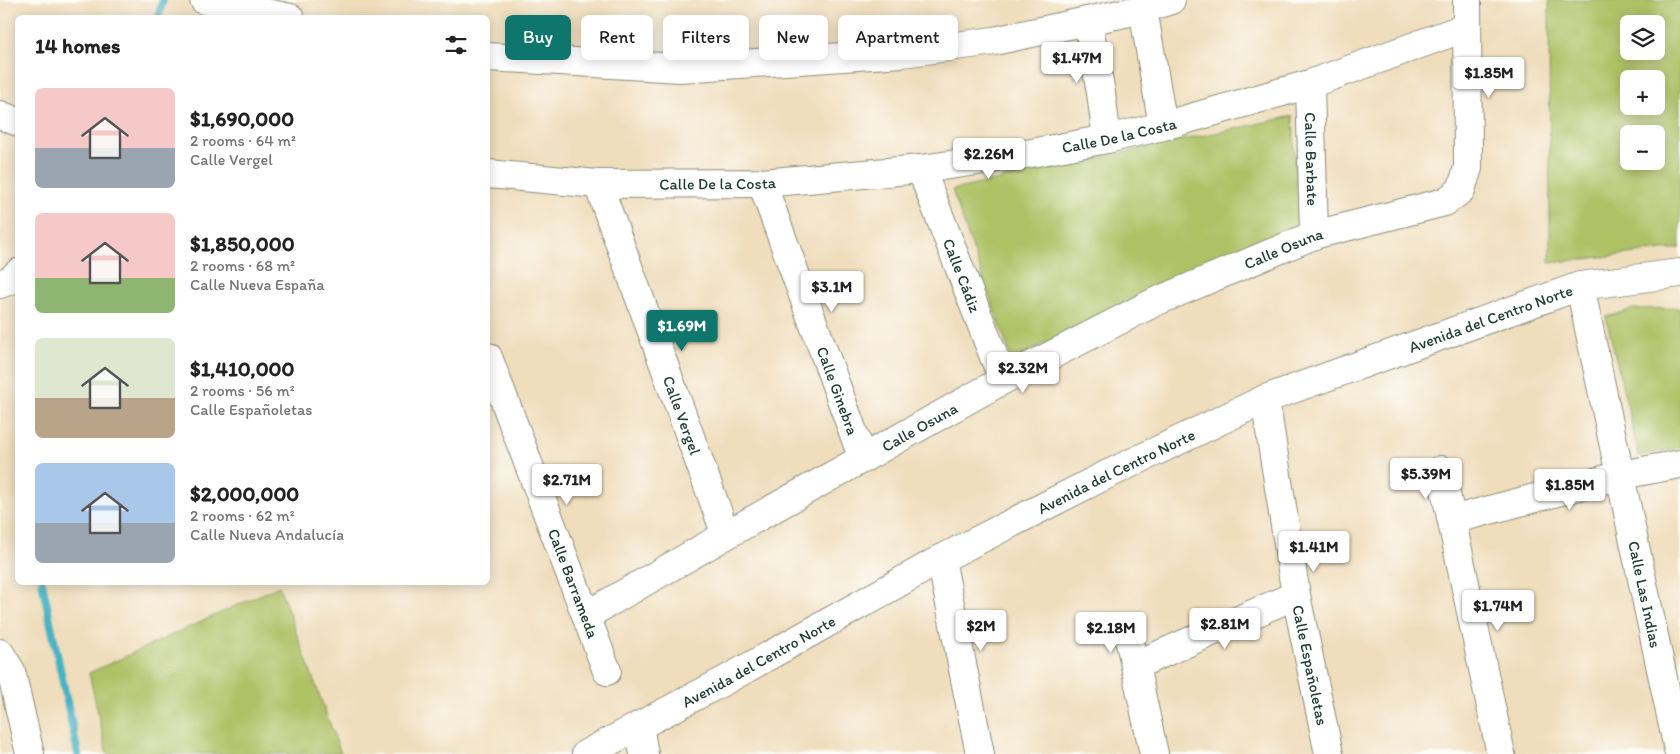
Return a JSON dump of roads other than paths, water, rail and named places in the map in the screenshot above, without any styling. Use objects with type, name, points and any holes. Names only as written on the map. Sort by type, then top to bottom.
[{"type":"street","points":[[205,0],[276,15]]},
{"type":"street","points":[[490,56],[680,68],[902,53],[994,42],[1143,9],[1171,0]]},
{"type":"street","points":[[1467,0],[1467,27]]},
{"type":"street","points":[[1143,9],[1163,126]]},
{"type":"street","points":[[1088,22],[1101,92],[1107,139]]},
{"type":"street","name":"Calle De la Costa","points":[[490,174],[598,184],[762,182],[921,169],[1107,139],[1163,126],[1310,84],[1467,27]]},
{"type":"street","name":"Calle Osuna","points":[[586,615],[726,534],[1003,380],[1155,302],[1314,235],[1445,202],[1461,190],[1468,168],[1467,27]]},
{"type":"street","name":"Calle Barbate","points":[[1310,84],[1314,235]]},
{"type":"street","points":[[0,115],[15,121]]},
{"type":"street","name":"Calle Cádiz","points":[[921,169],[1003,380]]},
{"type":"street","name":"Calle Ginebra","points":[[762,182],[863,458]]},
{"type":"street","name":"Calle Vergel","points":[[598,184],[726,534]]},
{"type":"street","name":"Avenida del Centro Norte","points":[[586,754],[724,681],[940,559],[1098,479],[1265,399],[1580,286],[1680,273]]},
{"type":"street","points":[[0,284],[11,280],[15,276]]},
{"type":"street","name":"Calle Las Indias","points":[[1580,286],[1679,754]]},
{"type":"street","name":"Calle Barrameda","points":[[490,369],[498,417],[586,615],[607,671]]},
{"type":"street","name":"Calle Españoletas","points":[[1265,399],[1296,595],[1328,754]]},
{"type":"street","points":[[1452,520],[1621,475],[1680,464]]},
{"type":"street","points":[[1441,470],[1501,754]]},
{"type":"street","points":[[940,559],[980,754]]},
{"type":"street","points":[[1136,666],[1296,595]]},
{"type":"street","points":[[1128,633],[1154,754]]},
{"type":"street","points":[[0,653],[11,671],[30,754]]},
{"type":"street","points":[[639,726],[644,754]]},
{"type":"waterway","points":[[159,15],[163,0]]},
{"type":"waterway","points":[[43,585],[78,754]]}]
